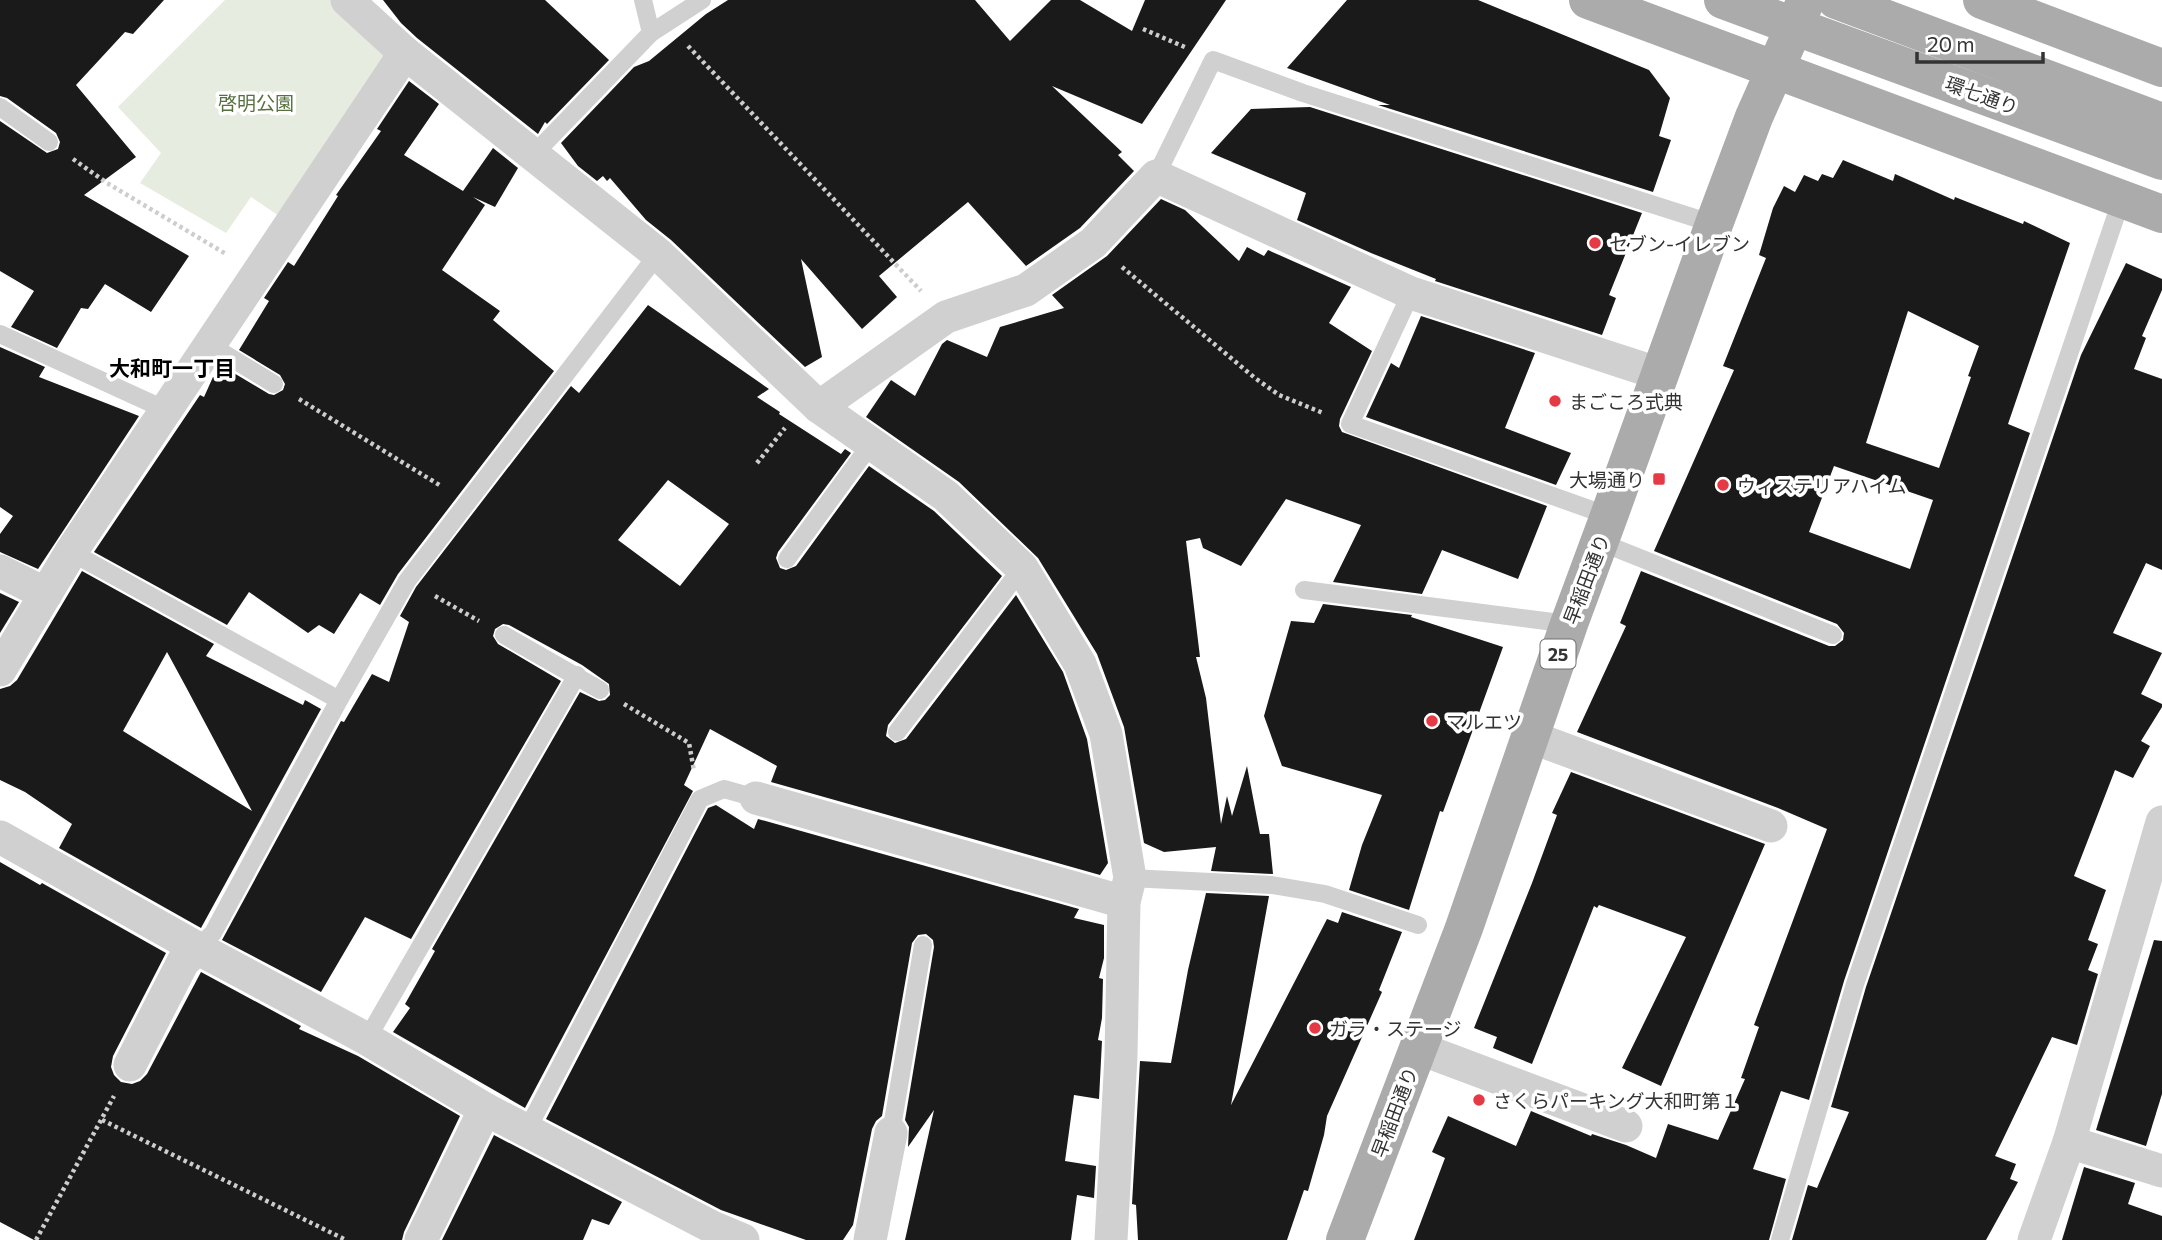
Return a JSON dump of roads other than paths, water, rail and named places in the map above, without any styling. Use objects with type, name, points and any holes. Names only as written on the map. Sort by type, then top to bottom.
[{"type":"main road","points":[[1588,0],[2162,214]]},
{"type":"main road","name":"環七通り","points":[[1723,0],[2162,161]]},
{"type":"main road","name":"早稲田通り","points":[[1345,1240],[1464,928],[1569,624],[1713,224],[1754,117],[1807,0]]},
{"type":"main road","name":"環七通り","points":[[1836,0],[2162,122]]},
{"type":"main road","points":[[1982,0],[2162,68]]},
{"type":"street","points":[[346,0],[405,53],[658,254],[819,407],[946,496],[1022,568],[1080,664],[1106,734],[1127,890],[1111,1240]]},
{"type":"street","points":[[0,670],[71,552],[405,53]]},
{"type":"street","points":[[819,407],[946,317],[1026,290],[1093,243],[1156,176],[1411,293],[1660,374]]},
{"type":"street","points":[[0,571],[46,594]]},
{"type":"street","points":[[1531,737],[1771,826]]},
{"type":"street","points":[[756,799],[1127,890]]},
{"type":"street","points":[[2034,1240],[2069,1142],[2162,822]]},
{"type":"street","points":[[0,837],[197,948],[367,1039],[485,1109],[712,1227],[743,1240]]},
{"type":"street","points":[[130,1065],[183,962],[197,948]]},
{"type":"street","points":[[1418,1048],[1626,1126]]},
{"type":"street","points":[[421,1240],[485,1109]]},
{"type":"street","points":[[870,1240],[891,1133]]},
{"type":"street","points":[[2069,1142],[2162,1171]]},
{"type":"lane","points":[[643,0],[658,27]]},
{"type":"lane","points":[[534,154],[658,27],[702,0]]},
{"type":"lane","points":[[1156,176],[1213,60],[1303,93],[1713,224]]},
{"type":"lane","points":[[0,107],[49,142]]},
{"type":"lane","points":[[1780,1240],[1855,984],[2122,198]]},
{"type":"lane","points":[[197,948],[213,933],[339,700],[407,581],[658,254]]},
{"type":"lane","points":[[1411,293],[1350,424],[1605,529],[1833,635]]},
{"type":"lane","points":[[0,334],[166,410]]},
{"type":"lane","points":[[210,345],[274,384]]},
{"type":"lane","points":[[787,559],[871,443]]},
{"type":"lane","points":[[71,552],[339,700]]},
{"type":"lane","points":[[897,732],[1022,568]]},
{"type":"lane","points":[[1304,590],[1569,624]]},
{"type":"lane","points":[[504,635],[600,690]]},
{"type":"lane","points":[[367,1039],[577,675]]},
{"type":"lane","points":[[527,1130],[700,799],[724,789],[756,799]]},
{"type":"lane","points":[[1127,890],[1272,885],[1325,894],[1418,925]]},
{"type":"lane","points":[[891,1133],[923,945]]},
{"type":"place","name":"セブン-イレブン","points":[[1595,243]]},
{"type":"place","name":"まごころ式典","points":[[1555,401]]},
{"type":"place","name":"大場通り","points":[[1659,479]]},
{"type":"place","name":"ウィステリアハイム","points":[[1723,485]]},
{"type":"place","name":"マルエツ","points":[[1432,721]]},
{"type":"place","name":"ガラ・ステージ","points":[[1315,1028]]},
{"type":"place","name":"さくらパーキング大和町第１","points":[[1479,1100]]},
{"type":"district","name":"大和町一丁目","points":[[172,367]]},
{"type":"park label","name":"啓明公園","points":[[256,102]]}]
